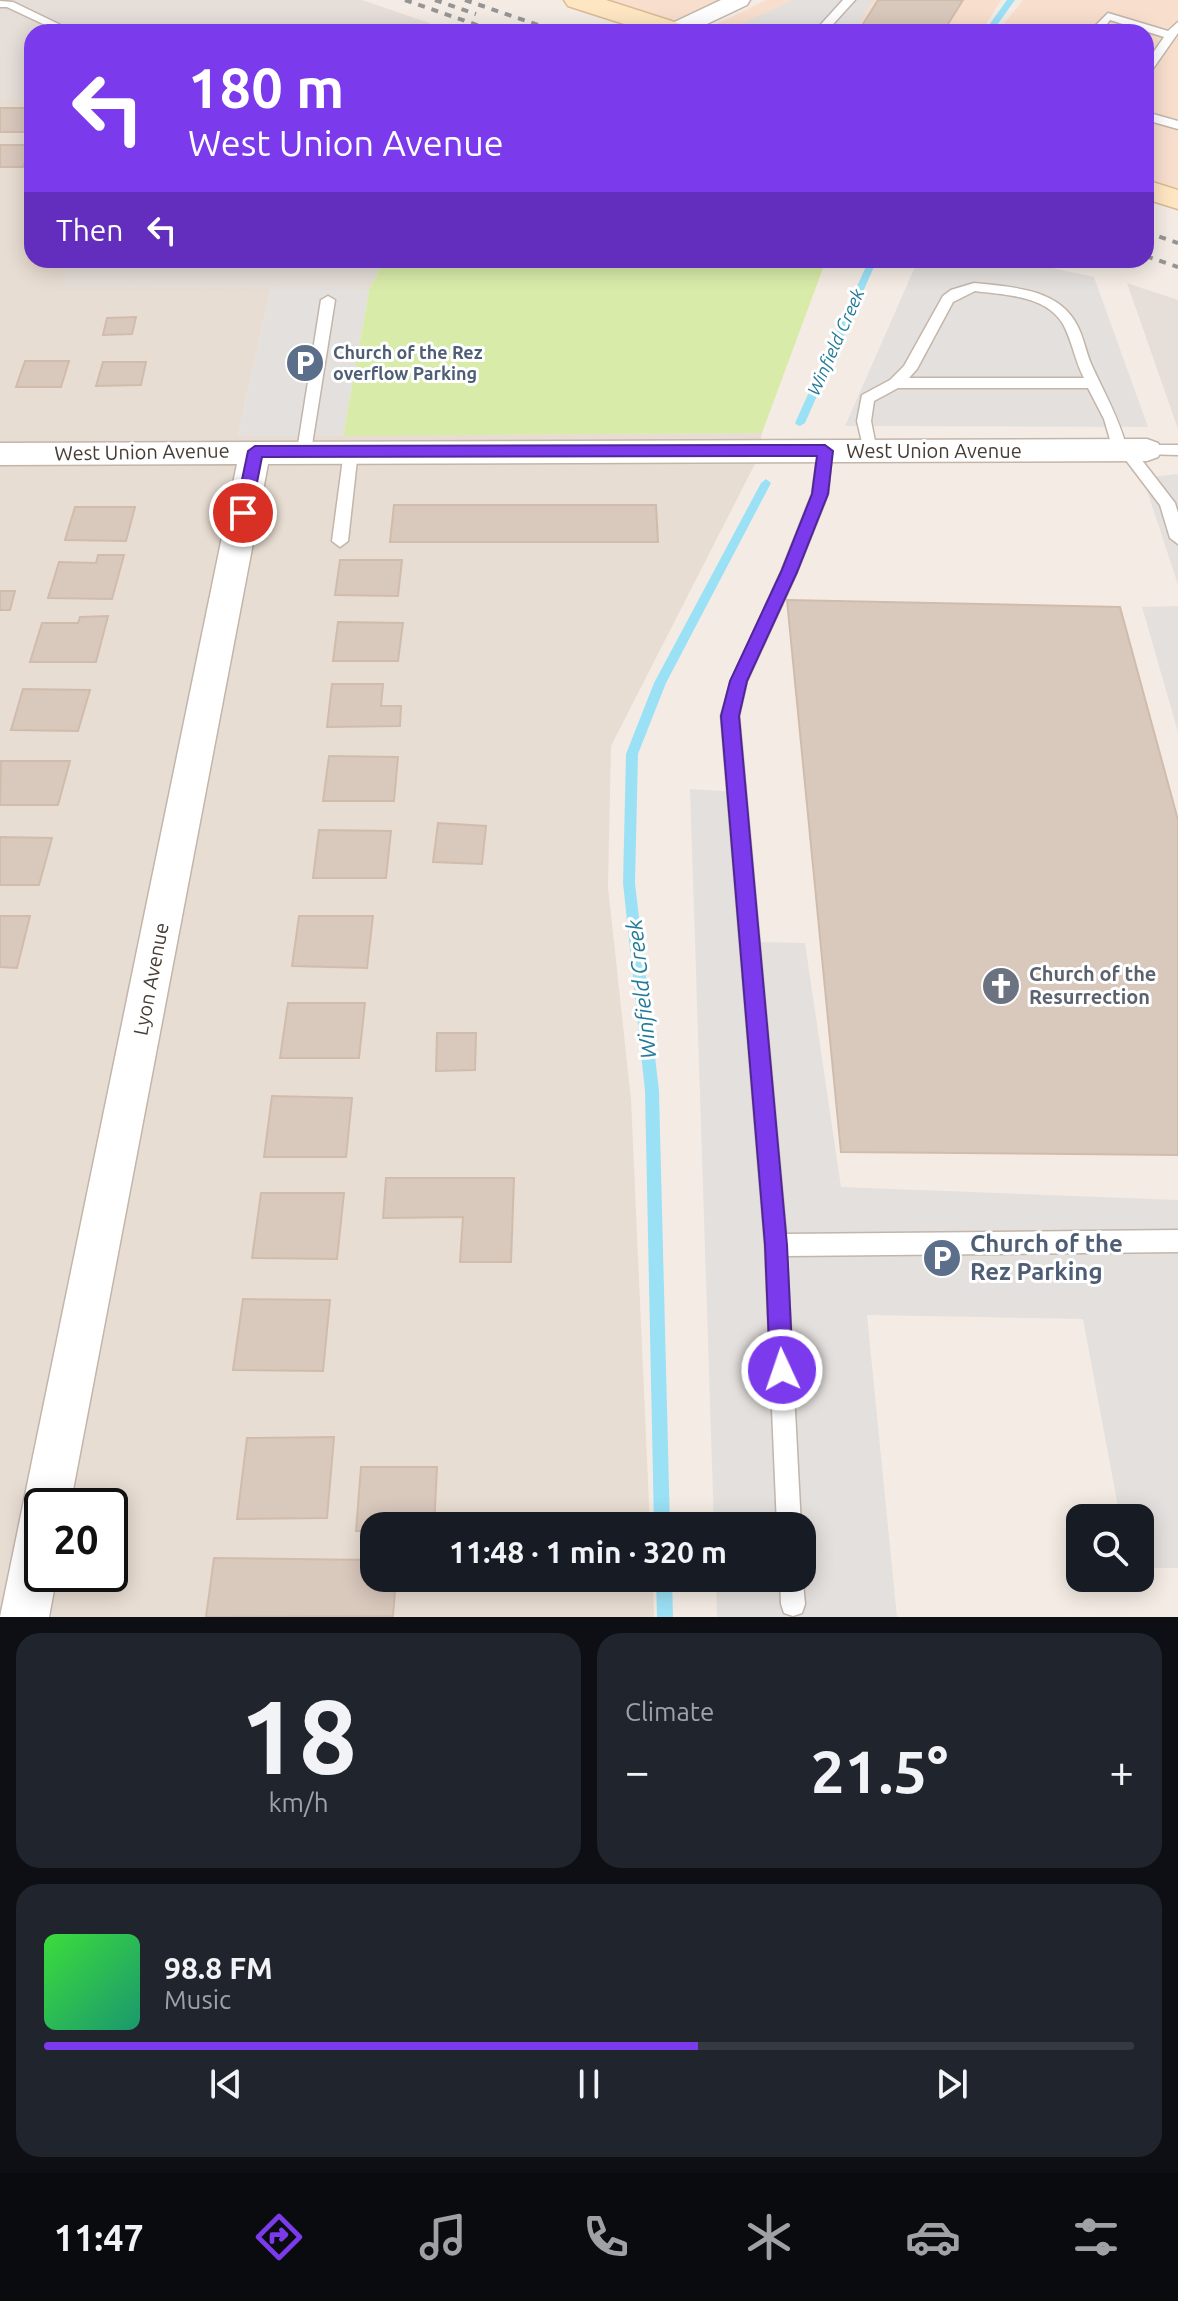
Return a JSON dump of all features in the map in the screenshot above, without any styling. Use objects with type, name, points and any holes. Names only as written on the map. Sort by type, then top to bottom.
[{"type":"street","points":[[578,0],[654,24]]},
{"type":"street","points":[[690,24],[739,0]]},
{"type":"street","points":[[1154,192],[1178,200]]},
{"type":"street","name":"West Union Avenue","points":[[0,454],[1131,450]]},
{"type":"street","name":"Lyon Avenue","points":[[50,1488],[255,451]]},
{"type":"street","points":[[24,1617],[29,1592]]},
{"type":"lane","points":[[827,24],[849,0]]},
{"type":"lane","points":[[0,4],[9,4],[52,24]]},
{"type":"lane","points":[[1102,24],[1108,16],[1146,24]]},
{"type":"lane","points":[[1154,26],[1174,30],[1154,59]]},
{"type":"lane","points":[[1154,118],[1178,125]]},
{"type":"lane","points":[[870,451],[864,421],[867,399],[895,383],[910,369],[948,299],[974,287],[1018,292],[1048,302],[1063,314],[1071,326],[1111,419],[1167,503],[1178,538]]},
{"type":"lane","points":[[304,451],[328,300]]},
{"type":"lane","points":[[895,383],[1093,383]]},
{"type":"lane","points":[[1131,450],[1178,450]]},
{"type":"lane","points":[[340,541],[351,451]]},
{"type":"lane","points":[[788,1512],[776,1245],[730,716],[739,681],[789,572],[820,494],[825,451]]},
{"type":"lane","points":[[776,1245],[1178,1241]]},
{"type":"lane","points":[[793,1592],[793,1604]]},
{"type":"shaded area","points":[[0,0],[362,0],[432,24],[24,24],[24,100],[0,100]]},
{"type":"shaded area","points":[[600,0],[718,0],[671,22]]},
{"type":"shaded area","points":[[766,0],[1001,0],[986,24],[716,24]]},
{"type":"shaded area","points":[[793,0],[874,0],[859,24],[741,24]]},
{"type":"shaded area","points":[[1023,0],[1178,0],[1178,190],[1154,182],[1154,24],[1004,24]]},
{"type":"shaded area","points":[[0,100],[24,100],[24,268],[67,268],[61,287],[271,287],[238,436],[762,433],[755,464],[611,746],[608,887],[631,1099],[649,1512],[360,1512],[360,1592],[653,1592],[654,1617],[0,1617]]},
{"type":"shaded area","points":[[67,268],[380,268],[369,290],[60,287]]},
{"type":"shaded area","points":[[914,268],[1052,268],[1094,277],[1148,427],[845,426]]},
{"type":"shaded area","points":[[1127,283],[1178,300],[1178,429]]},
{"type":"shaded area","name":"Church of the Rez overflow Parking","points":[[271,287],[369,290],[343,436],[238,436]]},
{"type":"shaded area","points":[[1177,474],[1178,477],[1178,585],[1143,478]]},
{"type":"shaded area","points":[[1178,606],[1178,732],[1142,607]]},
{"type":"shaded area","name":"Church of the Rez Parking","points":[[690,789],[737,792],[761,942],[805,943],[841,1187],[1178,1200],[1178,1568],[1154,1568],[1154,1504],[1117,1504],[1083,1319],[867,1315],[897,1617],[717,1617],[716,1592],[816,1592],[816,1512],[714,1512]]},
{"type":"green space","points":[[380,268],[823,268],[762,433],[343,436],[369,290]]},
{"type":"building","points":[[878,0],[963,0],[948,24],[863,24]]},
{"type":"building","points":[[0,108],[24,108],[24,132],[0,132]]},
{"type":"building","points":[[0,145],[24,145],[23,167],[0,167]]},
{"type":"building","points":[[136,317],[132,334],[103,335],[107,318]]},
{"type":"building","points":[[25,361],[69,361],[61,387],[16,387]]},
{"type":"building","points":[[103,362],[146,362],[141,385],[96,386]]},
{"type":"building","points":[[394,505],[656,505],[658,542],[390,542]]},
{"type":"building","points":[[75,507],[135,507],[126,541],[65,540]]},
{"type":"building","points":[[98,555],[124,555],[112,599],[48,598],[59,562],[96,563]]},
{"type":"building","points":[[340,560],[402,560],[398,596],[335,595]]},
{"type":"building","points":[[0,591],[15,591],[10,610],[0,610]]},
{"type":"building","name":"Church of the Resurrection","points":[[787,600],[1120,607],[1178,820],[1178,1155],[841,1152]]},
{"type":"building","points":[[108,616],[96,662],[30,662],[42,623],[78,623],[80,617]]},
{"type":"building","points":[[338,622],[403,623],[398,661],[333,661]]},
{"type":"building","points":[[332,684],[383,684],[381,706],[401,706],[400,726],[327,727]]},
{"type":"building","points":[[23,689],[90,690],[78,731],[11,730]]},
{"type":"building","points":[[329,756],[398,757],[394,801],[323,801]]},
{"type":"building","points":[[1,761],[70,761],[58,805],[0,805]]},
{"type":"building","points":[[438,823],[486,826],[482,864],[433,862]]},
{"type":"building","points":[[319,830],[391,831],[386,878],[313,878]]},
{"type":"building","points":[[0,837],[52,838],[39,885],[0,885]]},
{"type":"building","points":[[0,916],[30,916],[17,968],[0,967]]},
{"type":"building","points":[[299,916],[373,916],[367,968],[292,966]]},
{"type":"building","points":[[288,1003],[365,1003],[359,1058],[280,1058]]},
{"type":"building","points":[[437,1033],[476,1033],[475,1070],[436,1071]]},
{"type":"building","points":[[272,1096],[352,1098],[346,1157],[264,1157]]},
{"type":"building","points":[[386,1178],[514,1178],[511,1262],[460,1262],[463,1217],[383,1218]]},
{"type":"building","points":[[261,1193],[344,1193],[337,1259],[252,1258]]},
{"type":"building","points":[[243,1299],[330,1300],[323,1371],[233,1370]]},
{"type":"building","points":[[334,1437],[327,1518],[237,1519],[247,1438]]},
{"type":"building","points":[[361,1467],[437,1467],[435,1512],[360,1512],[360,1531],[356,1531]]},
{"type":"building","points":[[214,1558],[360,1560],[360,1592],[395,1592],[393,1616],[206,1617]]},
{"type":"waterway","name":"Winfield Creek","points":[[994,24],[1011,0]]},
{"type":"waterway","name":"Winfield Creek","points":[[800,423],[869,268]]},
{"type":"waterway","name":"Winfield Creek","points":[[662,1512],[652,1091],[629,883],[632,754],[660,683],[766,483]]},
{"type":"waterway","name":"Winfield Creek","points":[[664,1592],[665,1617]]},
{"type":"railway","points":[[405,0],[474,24]]},
{"type":"railway","points":[[435,0],[476,14]]},
{"type":"railway","points":[[465,0],[536,24]]},
{"type":"railway","points":[[1154,235],[1178,243]]},
{"type":"railway","points":[[1154,259],[1178,267]]},
{"type":"place","name":"Church of the Rez overflow Parking","points":[[305,363]]},
{"type":"place","name":"Church of the Resurrection","points":[[1001,986]]},
{"type":"place","name":"Church of the Rez Parking","points":[[942,1258]]},
{"type":"route","points":[[243,513],[255,451],[825,451],[820,494],[789,572],[739,681],[730,716],[776,1245],[782,1370]]}]
